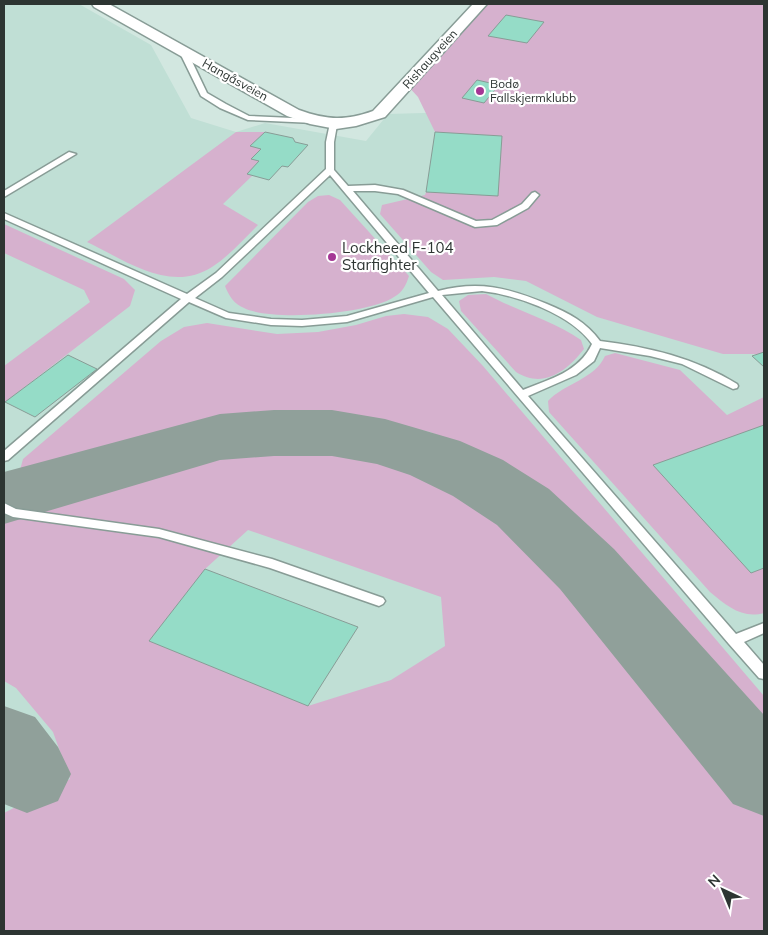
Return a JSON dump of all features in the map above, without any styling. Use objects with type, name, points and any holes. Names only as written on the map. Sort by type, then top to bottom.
[{"type":"street","name":"Hangåsveien","points":[[99,4],[293,113],[314,121],[333,125],[358,122],[379,114]]},
{"type":"street","name":"Rishaugveien","points":[[379,114],[480,4]]},
{"type":"lane","points":[[183,51],[204,94],[224,106],[248,118],[314,121]]},
{"type":"lane","points":[[333,125],[330,142],[330,170],[521,395],[764,674]]},
{"type":"lane","points":[[4,194],[72,154]]},
{"type":"lane","points":[[4,457],[188,298],[219,274],[330,170]]},
{"type":"lane","points":[[346,189],[375,188],[400,192],[475,224],[494,223],[525,206],[535,195]]},
{"type":"lane","points":[[4,216],[226,315],[260,322],[299,324],[346,319],[473,287],[500,290],[564,315],[587,329],[598,344],[626,347],[689,364],[721,377],[733,386]]},
{"type":"lane","points":[[521,395],[572,373],[590,359],[598,344]]},
{"type":"lane","points":[[4,507],[13,512],[159,533],[272,564],[379,601]]},
{"type":"lane","points":[[734,640],[764,628]]},
{"type":"shaded area","points":[[4,4],[79,4],[151,45],[191,118],[236,132],[265,123],[366,141],[388,114],[526,110],[764,315],[764,931],[4,931]]},
{"type":"shaded area","points":[[480,4],[764,4],[764,354],[723,354],[597,317],[526,281],[494,277],[443,280],[431,272],[380,214],[382,205],[425,195],[426,192],[498,196],[502,136],[435,132],[418,97],[407,85]]},
{"type":"shaded area","points":[[236,132],[265,132],[250,146],[261,149],[251,159],[259,161],[247,174],[252,176],[223,204],[258,225],[218,263],[196,274],[180,277],[164,276],[132,265],[87,242]]},
{"type":"shaded area","points":[[329,195],[340,200],[409,276],[402,291],[382,303],[343,312],[320,314],[276,315],[257,312],[237,304],[225,286],[308,202],[318,196]]},
{"type":"shaded area","points":[[4,224],[124,279],[135,290],[130,306],[5,402],[4,366],[90,302],[84,290],[4,253]]},
{"type":"shaded area","points":[[486,294],[570,333],[581,340],[584,349],[570,365],[553,376],[535,379],[516,372],[461,311],[459,301],[468,295]]},
{"type":"shaded area","points":[[404,314],[428,317],[448,329],[483,366],[764,696],[764,734],[653,608],[551,502],[488,457],[430,432],[363,418],[310,414],[247,416],[192,423],[19,474],[23,459],[161,341],[184,327],[207,323],[277,334],[318,332],[356,325],[386,316]]},
{"type":"shaded area","points":[[615,353],[680,370],[727,415],[764,397],[764,613],[742,613],[710,592],[549,412],[548,401],[587,376],[600,364],[605,356]]},
{"type":"shaded area","points":[[260,449],[305,449],[360,456],[402,468],[435,481],[488,510],[534,549],[764,815],[764,931],[4,931],[4,813],[70,779],[53,732],[16,688],[4,681],[4,515],[200,458]],"holes":[[[248,530],[441,597],[445,646],[391,680],[308,706],[149,641],[205,569]]]},
{"type":"building","points":[[506,15],[544,22],[527,43],[488,36]]},
{"type":"building","name":"Bodø Fallskjermklubb","points":[[477,80],[499,85],[484,103],[462,98]]},
{"type":"building","points":[[265,132],[293,138],[295,142],[308,145],[288,167],[282,166],[269,180],[247,174],[259,161],[251,159],[261,149],[250,146]]},
{"type":"building","points":[[435,132],[502,136],[498,196],[426,192]]},
{"type":"building","points":[[764,352],[764,367],[752,356]]},
{"type":"building","points":[[68,355],[97,369],[35,417],[5,402]]},
{"type":"building","points":[[764,425],[764,568],[751,573],[653,465]]},
{"type":"building","points":[[205,569],[358,627],[308,706],[149,641]]},
{"type":"taxiway","points":[[4,498],[220,437],[274,433],[332,433],[385,442],[435,458],[478,478],[523,507],[587,569],[764,777]]},
{"type":"taxiway","points":[[4,743],[27,774]]},
{"type":"place","name":"Bodø Fallskjermklubb","points":[[480,91]]},
{"type":"place","name":"Lockheed F-104 Starfighter","points":[[332,257]]}]
